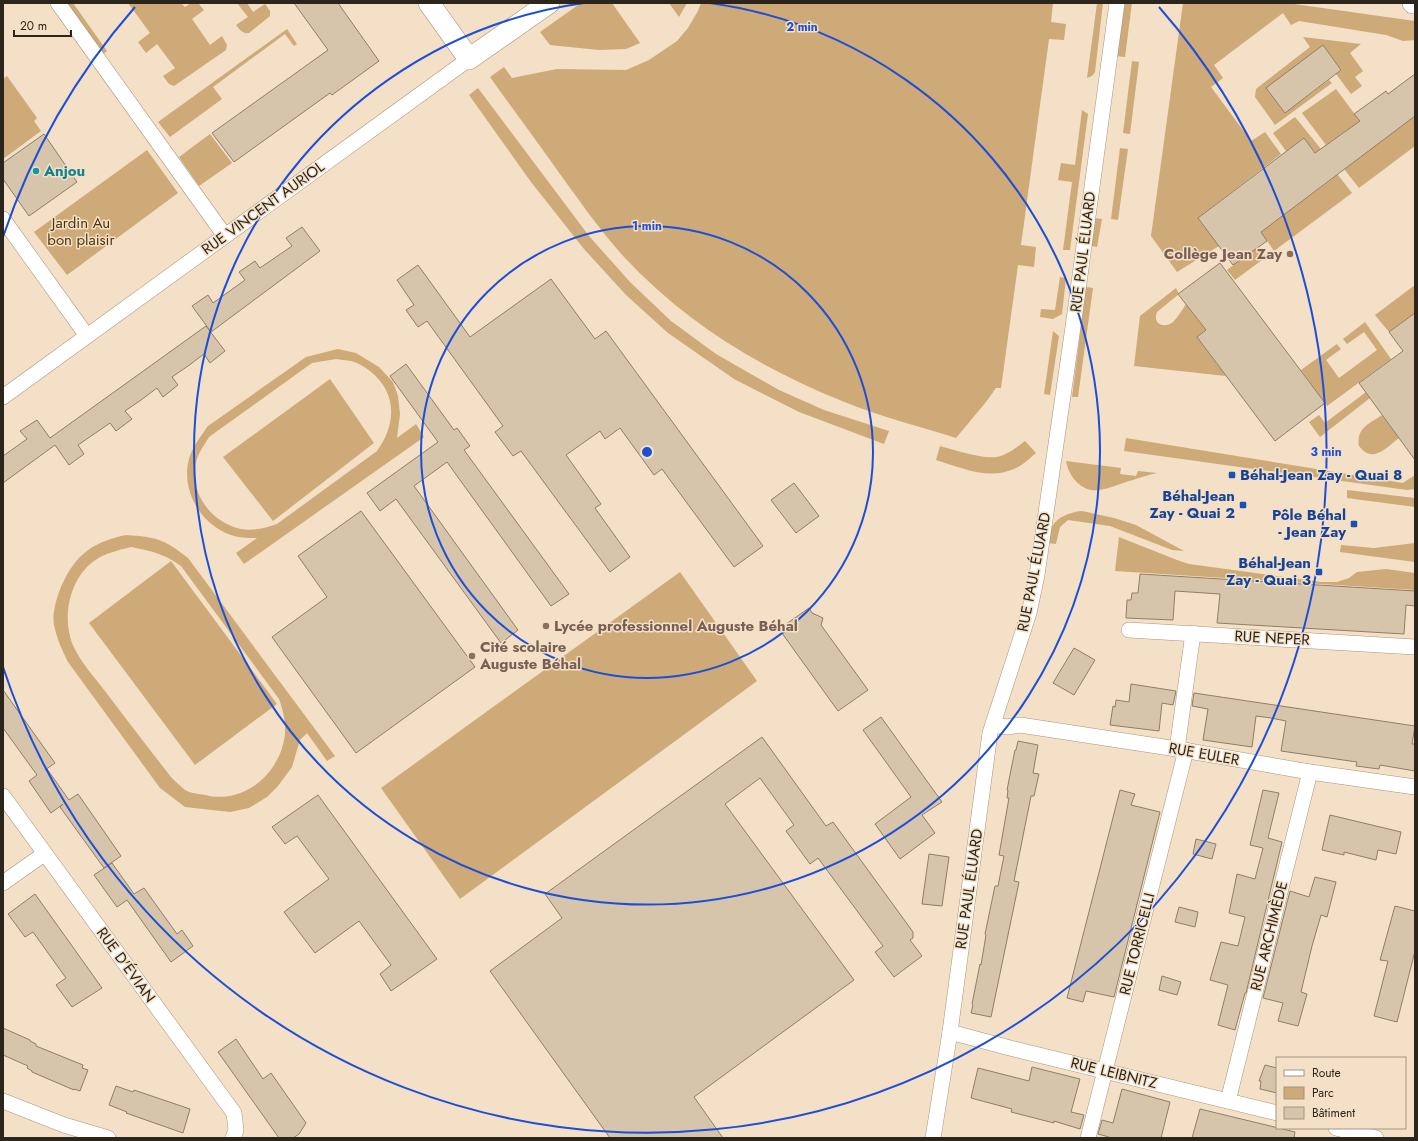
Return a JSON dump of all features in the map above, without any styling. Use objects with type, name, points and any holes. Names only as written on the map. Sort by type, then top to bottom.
[{"type":"street","points":[[58,3],[225,236]]},
{"type":"street","points":[[429,3],[469,59]]},
{"type":"street","name":"RUE VINCENT AURIOL","points":[[3,397],[469,59],[549,3]]},
{"type":"street","name":"RUE PAUL ÉLUARD","points":[[933,1138],[950,1032],[990,733],[1029,613],[1037,575],[1073,327],[1117,3]]},
{"type":"street","points":[[3,219],[87,336]]},
{"type":"street","name":"RUE NEPER","points":[[1129,630],[1415,647]]},
{"type":"street","name":"RUE TORRICELLI","points":[[1088,1138],[1182,750],[1193,633]]},
{"type":"street","name":"RUE EULER","points":[[993,725],[1007,727],[1020,725],[1182,750],[1310,772],[1415,786]]},
{"type":"street","name":"RUE ARCHIMÈDE","points":[[1228,1101],[1310,772]]},
{"type":"street","name":"RUE D'ÉVIAN","points":[[3,796],[234,1113],[236,1130],[233,1138]]},
{"type":"street","points":[[3,883],[44,854]]},
{"type":"street","name":"RUE LEIBNITZ","points":[[950,1032],[1276,1113]]},
{"type":"street","points":[[3,1101],[64,1125],[108,1138]]},
{"type":"street","points":[[1340,1129],[1376,1138]]},
{"type":"green space","points":[[67,3],[73,3],[107,51],[103,54]]},
{"type":"green space","points":[[128,3],[181,3],[185,7],[191,3],[198,3],[204,10],[192,19],[210,45],[222,36],[227,45],[226,50],[174,86],[169,84],[163,76],[175,68],[157,44],[146,53],[138,42],[150,33]]},
{"type":"green space","points":[[237,3],[247,3],[253,12],[265,4],[270,11],[270,16],[249,33],[243,32],[236,25],[248,17]]},
{"type":"green space","points":[[581,3],[612,3],[640,43],[626,49],[599,50],[550,45],[540,32]]},
{"type":"green space","points":[[669,3],[687,3],[679,17]]},
{"type":"green space","points":[[701,3],[1053,3],[1051,22],[1066,24],[1064,40],[1049,39],[1021,245],[1036,247],[1034,267],[1018,265],[1001,388],[996,388],[956,438],[899,421],[842,401],[782,374],[726,342],[673,303],[625,258],[601,230],[490,77],[504,67],[512,78],[557,69],[626,70],[649,60],[677,41],[688,28]]},
{"type":"green space","points":[[1097,3],[1103,3],[1095,72],[1092,76],[1087,78]]},
{"type":"green space","points":[[1124,3],[1132,3],[1125,57],[1116,56]]},
{"type":"green space","points":[[1183,3],[1287,3],[1415,21],[1415,40],[1403,41],[1386,35],[1299,21],[1291,25],[1283,13],[1214,65],[1223,78],[1211,87],[1251,141],[1265,132],[1281,154],[1198,218],[1219,246],[1177,272],[1151,236]]},
{"type":"green space","points":[[287,29],[297,44],[294,46],[285,34],[213,87],[222,99],[170,137],[158,122]]},
{"type":"green space","points":[[1303,37],[1361,44],[1350,53],[1363,71],[1355,77],[1362,86],[1351,94],[1336,74],[1341,70],[1323,45],[1266,88],[1285,113],[1329,80],[1332,83],[1275,125],[1255,97],[1256,89],[1310,47]]},
{"type":"green space","points":[[1132,61],[1139,62],[1130,134],[1123,133]]},
{"type":"green space","points":[[7,76],[37,118],[34,121],[41,131],[3,159],[3,79]]},
{"type":"green space","points":[[478,88],[589,236],[630,282],[671,321],[716,354],[779,390],[824,410],[889,431],[884,444],[799,412],[734,379],[668,333],[626,295],[584,249],[531,182],[469,95]]},
{"type":"green space","points":[[1336,89],[1360,121],[1326,145],[1302,113]]},
{"type":"green space","points":[[1082,110],[1088,114],[1070,250],[1063,250],[1072,182],[1058,180],[1061,163],[1075,165]]},
{"type":"green space","points":[[1415,116],[1415,146],[1359,188],[1344,169]]},
{"type":"green space","points":[[1295,117],[1321,149],[1315,153],[1304,138],[1286,151],[1273,133]]},
{"type":"green space","points":[[210,134],[232,163],[199,186],[179,157]]},
{"type":"green space","points":[[1120,148],[1128,149],[1118,220],[1111,219]]},
{"type":"green space","name":"Jardin Au bon plaisir","points":[[147,150],[178,193],[67,275],[34,232]]},
{"type":"green space","points":[[1324,157],[1352,193],[1274,251],[1261,232],[1333,178],[1320,160]]},
{"type":"green space","points":[[1095,218],[1102,219],[1097,247],[1091,246]]},
{"type":"green space","points":[[1259,246],[1266,257],[1235,280],[1227,270]]},
{"type":"green space","points":[[1060,277],[1066,278],[1062,314],[1053,319],[1040,317],[1041,309],[1055,310]]},
{"type":"green space","points":[[1415,285],[1415,313],[1389,332],[1375,315]]},
{"type":"green space","points":[[1086,287],[1093,288],[1078,397],[1072,397]]},
{"type":"green space","points":[[1176,288],[1179,294],[1157,312],[1157,322],[1163,325],[1170,324],[1178,316],[1186,304],[1200,323],[1209,316],[1214,323],[1197,337],[1226,376],[1134,366],[1140,316]]},
{"type":"green space","points":[[1365,322],[1391,359],[1327,406],[1301,370],[1337,344],[1341,349],[1326,360],[1339,378],[1377,350],[1364,332],[1347,344],[1343,339]]},
{"type":"green space","points":[[1053,331],[1059,336],[1050,395],[1044,394]]},
{"type":"green space","points":[[338,349],[356,353],[379,367],[393,382],[398,396],[400,414],[397,438],[416,424],[424,437],[244,564],[236,553],[257,538],[238,537],[226,533],[215,527],[205,518],[197,508],[188,485],[187,472],[190,455],[194,446],[208,426],[306,357]],"holes":[[[336,359],[351,361],[364,367],[370,371],[386,389],[390,399],[391,420],[388,431],[377,451],[277,524],[259,529],[246,530],[231,526],[213,515],[201,498],[195,479],[197,460],[209,437],[312,363]]]},
{"type":"green space","points":[[330,379],[374,443],[273,521],[223,457]]},
{"type":"green space","points":[[1366,392],[1370,398],[1320,437],[1309,422],[1319,415],[1325,423]]},
{"type":"green space","points":[[1382,415],[1399,438],[1384,450],[1374,454],[1369,454],[1359,446],[1360,435],[1364,427]]},
{"type":"green space","points":[[1126,438],[1403,483],[1415,475],[1415,489],[1407,490],[1124,451]]},
{"type":"green space","points":[[1025,441],[1036,453],[1021,465],[1006,472],[976,472],[936,460],[940,446],[980,456],[995,457],[1001,456],[1013,450]]},
{"type":"green space","points":[[1066,461],[1121,468],[1120,474],[1136,476],[1138,471],[1157,473],[1107,489],[1091,490],[1077,483],[1071,475]]},
{"type":"green space","points":[[1347,490],[1415,498],[1415,507],[1347,498]]},
{"type":"green space","points":[[1082,511],[1114,518],[1136,525],[1184,551],[1172,550],[1110,526],[1068,520],[1060,527],[1056,544],[1048,543],[1050,532],[1055,522],[1063,516]]},
{"type":"green space","points":[[126,535],[153,538],[173,547],[188,558],[335,756],[327,761],[307,733],[300,740],[292,767],[278,786],[267,797],[249,808],[230,812],[185,807],[160,788],[68,662],[54,625],[54,613],[59,592],[70,569],[84,553],[92,547],[113,538]],"holes":[[[131,547],[163,556],[181,566],[279,699],[285,725],[282,748],[268,773],[258,783],[246,790],[233,795],[219,797],[192,793],[183,788],[171,777],[88,670],[75,650],[69,632],[68,610],[70,598],[79,577],[94,561],[112,552]]]},
{"type":"green space","points":[[1119,537],[1189,564],[1321,582],[1337,582],[1349,578],[1357,572],[1386,569],[1415,573],[1415,590],[1115,571]]},
{"type":"green space","points":[[1415,543],[1415,562],[1340,552],[1341,545],[1374,548]]},
{"type":"green space","points":[[171,561],[277,704],[195,765],[89,623]]},
{"type":"green space","points":[[680,572],[757,681],[460,899],[381,788]]},
{"type":"building","points":[[294,3],[338,3],[379,61],[332,95],[330,93],[234,162],[212,133],[328,50]]},
{"type":"building","points":[[1323,45],[1341,70],[1285,113],[1266,88]]},
{"type":"building","points":[[1415,74],[1415,116],[1261,232],[1267,241],[1233,265],[1198,218],[1304,138],[1315,153],[1360,121],[1354,114],[1386,91],[1388,94]]},
{"type":"building","name":"Anjou","points":[[44,134],[77,182],[29,216],[3,179],[3,163]]},
{"type":"building","points":[[302,227],[320,251],[211,332],[192,306],[208,295],[213,303],[245,280],[239,272],[255,261],[260,268],[292,246],[286,238]]},
{"type":"building","points":[[1220,263],[1325,403],[1275,441],[1197,337],[1206,330],[1178,294]]},
{"type":"building","points":[[418,265],[470,337],[551,279],[595,339],[606,331],[763,546],[734,567],[662,469],[654,475],[620,428],[605,439],[600,431],[566,455],[601,504],[595,508],[630,557],[610,572],[521,451],[513,456],[495,432],[503,426],[427,321],[418,327],[406,310],[414,305],[397,280]]},
{"type":"building","points":[[1415,313],[1415,460],[1359,383],[1403,351],[1389,332]]},
{"type":"building","points":[[206,326],[225,351],[210,363],[204,354],[172,377],[178,385],[163,397],[157,388],[125,411],[132,419],[116,431],[110,423],[78,445],[84,454],[69,465],[55,445],[3,483],[3,456],[27,439],[20,431],[37,420],[50,438]]},
{"type":"building","points":[[406,364],[454,430],[457,428],[470,446],[464,450],[569,594],[551,606],[447,462],[414,486],[518,630],[501,643],[396,499],[380,511],[367,493],[438,442],[390,376]]},
{"type":"building","points":[[794,483],[819,516],[796,533],[771,500]]},
{"type":"building","points":[[361,511],[475,667],[356,753],[272,637],[327,597],[298,556]]},
{"type":"building","points":[[1140,574],[1415,591],[1415,606],[1406,605],[1404,634],[1217,623],[1220,594],[1175,591],[1173,620],[1126,618],[1127,600],[1131,600],[1132,593],[1138,593]]},
{"type":"building","points":[[809,608],[812,613],[823,618],[821,625],[868,690],[838,711],[779,629]]},
{"type":"building","points":[[1074,648],[1095,660],[1074,695],[1053,683]]},
{"type":"building","points":[[1131,684],[1176,691],[1173,705],[1162,703],[1159,731],[1110,725],[1113,706],[1115,707],[1116,700],[1129,702]]},
{"type":"building","points":[[3,690],[55,763],[45,770],[47,769],[69,800],[78,794],[121,856],[104,868],[60,807],[63,804],[51,813],[29,781],[37,775],[3,728]]},
{"type":"building","points":[[1194,693],[1415,726],[1412,744],[1415,744],[1415,771],[1380,765],[1379,769],[1356,766],[1357,762],[1281,751],[1286,721],[1271,718],[1256,716],[1252,747],[1203,740],[1208,709],[1192,706]]},
{"type":"building","points":[[881,717],[942,802],[922,815],[935,833],[900,859],[875,824],[911,797],[863,730]]},
{"type":"building","points":[[762,737],[826,826],[833,822],[913,932],[913,938],[910,940],[922,956],[894,977],[875,952],[883,946],[818,858],[810,864],[786,831],[794,825],[760,778],[725,804],[854,980],[694,1097],[723,1138],[610,1138],[490,971],[562,918],[545,894]]},
{"type":"building","points":[[1018,741],[1038,745],[1033,773],[1039,774],[1034,796],[1031,796],[1014,881],[1019,882],[991,1017],[971,1013],[995,886],[998,886],[1004,856],[999,855],[1009,798],[1007,798],[1007,790]]},
{"type":"building","points":[[1120,790],[1135,794],[1131,805],[1160,812],[1114,997],[1086,991],[1083,1002],[1067,998]]},
{"type":"building","points":[[1263,790],[1279,793],[1268,838],[1282,842],[1246,993],[1235,1030],[1218,1025],[1228,985],[1210,980],[1221,942],[1238,946],[1245,917],[1229,913],[1237,874],[1255,879],[1263,848],[1250,845]]},
{"type":"building","points":[[318,795],[437,959],[391,991],[380,974],[391,965],[359,921],[315,953],[284,912],[329,879],[297,836],[285,844],[272,827]]},
{"type":"building","points":[[1330,815],[1401,832],[1396,854],[1378,850],[1376,860],[1344,852],[1344,855],[1322,850]]},
{"type":"building","points":[[1196,839],[1216,844],[1212,859],[1193,854]]},
{"type":"building","points":[[929,854],[949,857],[942,906],[922,904]]},
{"type":"building","points":[[112,863],[134,894],[144,888],[177,934],[182,930],[193,946],[171,962],[127,900],[117,907],[94,875]]},
{"type":"building","points":[[1315,877],[1336,882],[1327,917],[1321,915],[1312,946],[1301,992],[1307,994],[1298,1026],[1278,1021],[1283,1003],[1263,998],[1290,891],[1309,897]]},
{"type":"building","points":[[35,894],[102,988],[72,1007],[56,985],[66,978],[33,932],[25,937],[8,914]]},
{"type":"building","points":[[1395,906],[1415,911],[1415,951],[1397,1022],[1374,1016],[1388,961],[1380,960]]},
{"type":"building","points":[[1179,907],[1198,912],[1195,927],[1175,922]]},
{"type":"building","points":[[1162,976],[1181,982],[1177,995],[1159,990]]},
{"type":"building","points":[[3,1028],[30,1040],[36,1044],[36,1046],[83,1065],[82,1068],[88,1070],[80,1091],[74,1090],[32,1072],[27,1068],[28,1066],[3,1055]]},
{"type":"building","points":[[236,1039],[263,1079],[271,1073],[306,1123],[299,1134],[293,1138],[279,1138],[218,1052]]},
{"type":"building","points":[[1265,1065],[1276,1068],[1276,1093],[1260,1089],[1261,1081],[1259,1081]]},
{"type":"building","points":[[1032,1067],[1080,1079],[1071,1112],[1084,1115],[1080,1129],[1054,1121],[1054,1123],[1011,1112],[1012,1109],[971,1098],[978,1068],[1029,1081]]},
{"type":"building","points":[[116,1086],[133,1092],[134,1090],[190,1109],[183,1133],[126,1113],[127,1112],[109,1105]]},
{"type":"building","points":[[1122,1089],[1170,1102],[1161,1138],[1109,1138],[1098,1134],[1102,1120],[1113,1123]]},
{"type":"building","points":[[1200,1109],[1276,1127],[1276,1129],[1295,1132],[1294,1138],[1192,1138]]},
{"type":"place","name":"Anjou","points":[[36,171]]},
{"type":"place","name":"Collège Jean Zay","points":[[1290,254]]},
{"type":"place","name":"Béhal-Jean Zay - Quai 8","points":[[1232,475]]},
{"type":"place","name":"Béhal-Jean Zay - Quai 2","points":[[1243,505]]},
{"type":"place","name":"Pôle Béhal - Jean Zay","points":[[1354,524]]},
{"type":"place","name":"Béhal-Jean Zay - Quai 3","points":[[1319,572]]},
{"type":"place","name":"Lycée professionnel Auguste Béhal","points":[[546,626]]},
{"type":"place","name":"Cité scolaire Auguste Béhal","points":[[472,656]]}]
